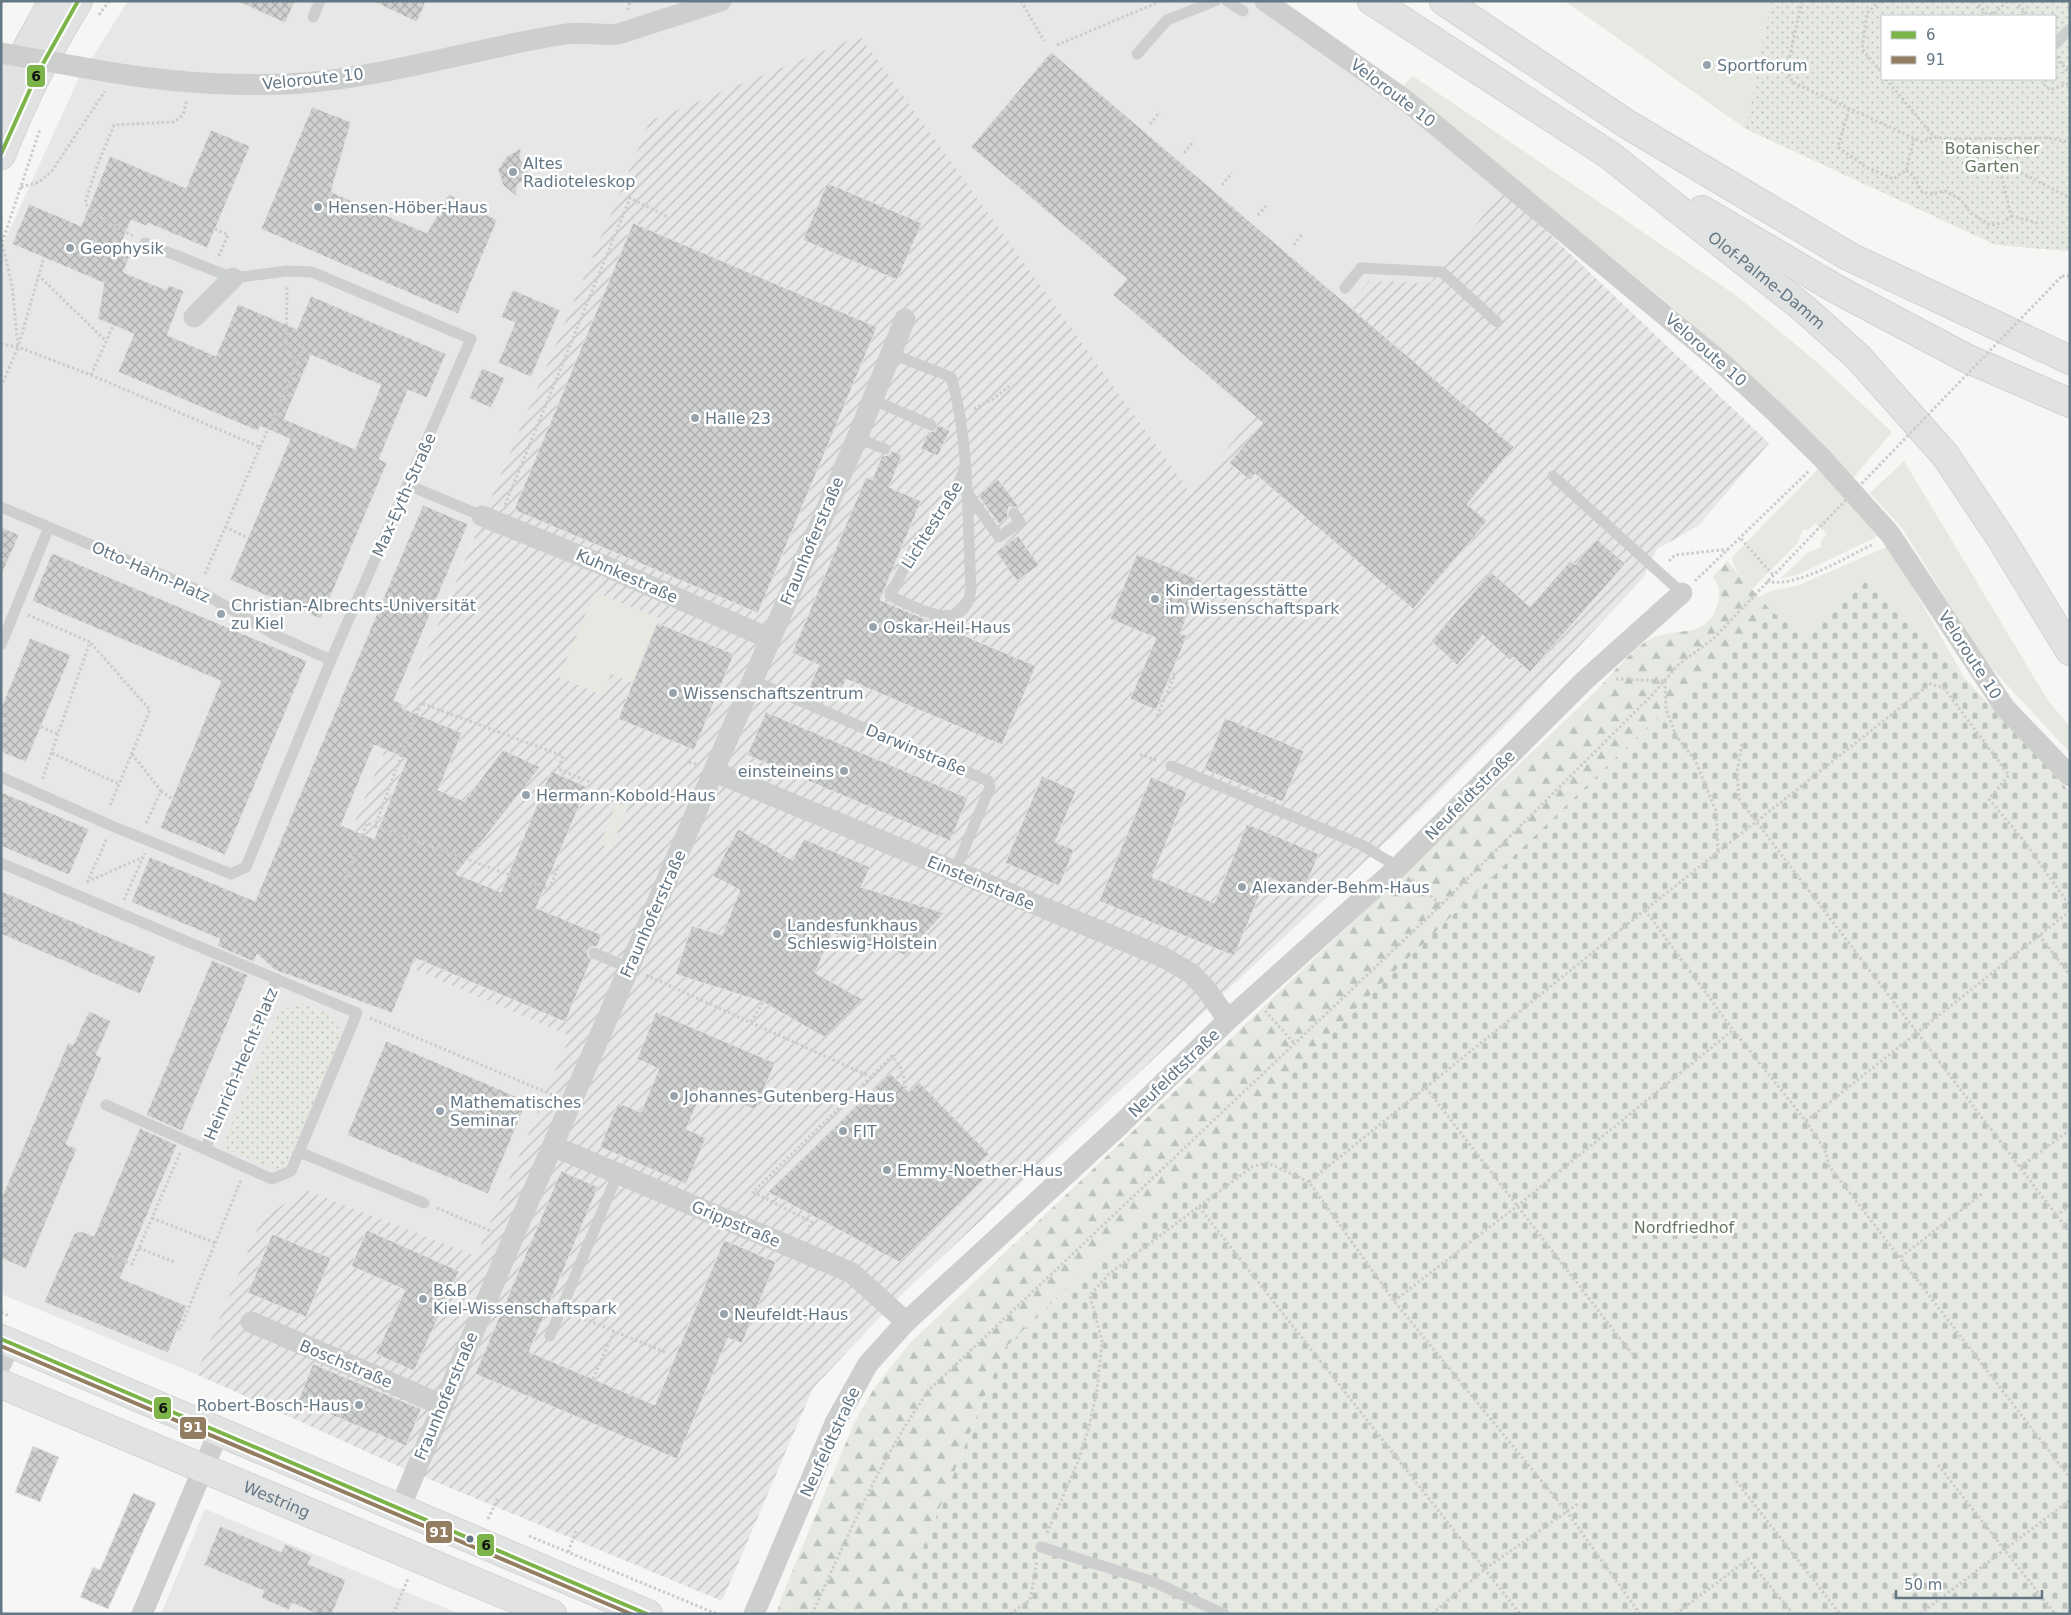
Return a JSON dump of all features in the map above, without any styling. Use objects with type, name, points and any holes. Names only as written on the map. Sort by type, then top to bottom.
[{"type":"main road","points":[[1,101],[12,76],[53,1]]},
{"type":"main road","name":"Olof-Palme-Damm","points":[[1372,1],[1608,154],[1802,307],[1864,364],[1945,455],[2002,540],[2070,651]]},
{"type":"main road","points":[[1444,1],[1627,124],[1850,257],[2070,360]]},
{"type":"main road","points":[[1,155],[39,73],[87,11]]},
{"type":"main road","points":[[1608,154],[1838,290],[1966,358],[2070,403]]},
{"type":"main road","points":[[4,1349],[219,1431],[648,1614]]},
{"type":"main road","name":"Westring","points":[[1,1384],[552,1614]]},
{"type":"street","name":"Veloroute 10","points":[[1,52],[128,76],[191,82],[262,84],[311,82],[374,72],[567,34],[605,35],[623,32],[651,21],[721,1]]},
{"type":"street","name":"Veloroute 10","points":[[1265,1],[1404,99],[1722,362],[1822,458],[1890,534],[2005,708],[2070,776]]},
{"type":"street","points":[[194,317],[233,278]]},
{"type":"street","name":"Fraunhoferstraße","points":[[400,1508],[512,1240],[754,681],[770,639],[873,400],[905,319]]},
{"type":"street","name":"Kuhnkestraße","points":[[490,519],[770,639]]},
{"type":"street","name":"Neufeldtstraße","points":[[754,1614],[835,1423],[868,1364],[906,1322],[1120,1126],[1228,1020],[1398,867],[1586,679],[1682,594]]},
{"type":"street","name":"Einsteinstraße","points":[[715,772],[1163,957],[1191,973],[1206,989],[1228,1020]]},
{"type":"street","name":"Grippstraße","points":[[553,1146],[852,1273],[906,1322]]},
{"type":"street","name":"Boschstraße","points":[[251,1322],[442,1405]]},
{"type":"street","points":[[142,1614],[219,1431]]},
{"type":"lane","points":[[313,17],[320,1]]},
{"type":"lane","points":[[1137,54],[1167,20],[1215,1]]},
{"type":"lane","points":[[1227,1],[1243,11]]},
{"type":"lane","points":[[2056,43],[2070,29]]},
{"type":"lane","name":"Max-Eyth-Straße","points":[[145,243],[233,278],[287,271],[312,272],[471,339],[332,660],[246,867],[231,874],[145,839]]},
{"type":"lane","points":[[1345,288],[1361,268],[1442,272],[1497,322]]},
{"type":"lane","name":"Lichtestraße","points":[[892,354],[952,377],[961,409],[965,467],[970,600],[964,609],[946,617],[934,615],[890,596],[914,549],[958,488],[965,467]]},
{"type":"lane","points":[[873,400],[931,425]]},
{"type":"lane","points":[[857,438],[885,449]]},
{"type":"lane","points":[[1553,476],[1682,594]]},
{"type":"lane","points":[[408,485],[490,519]]},
{"type":"lane","points":[[966,491],[1006,531]]},
{"type":"lane","name":"Otto-Hahn-Platz","points":[[1,507],[198,590],[276,636],[332,660]]},
{"type":"lane","points":[[1,645],[49,528]]},
{"type":"lane","name":"Darwinstraße","points":[[754,681],[988,781],[990,787],[955,871]]},
{"type":"lane","points":[[1171,766],[1362,845],[1398,867]]},
{"type":"lane","points":[[1,777],[145,839]]},
{"type":"lane","name":"Heinrich-Hecht-Platz","points":[[1,863],[357,1014],[291,1171],[272,1179],[106,1105]]},
{"type":"lane","points":[[594,953],[629,968]]},
{"type":"lane","name":"Heinrich-Hecht-Platz","points":[[205,1149],[277,979]]},
{"type":"lane","points":[[299,1152],[424,1203]]},
{"type":"lane","points":[[550,1336],[618,1173]]},
{"type":"lane","points":[[1041,1547],[1154,1582],[1224,1614]]},
{"type":"path","points":[[87,11],[109,1]]},
{"type":"path","points":[[1021,1],[1044,41]]},
{"type":"path","points":[[1056,45],[1161,1]]},
{"type":"path","points":[[1802,1],[1787,68],[1788,77],[1792,82],[1922,142],[1934,137],[2048,138],[2070,142]]},
{"type":"path","points":[[1880,1],[1867,12],[1862,48],[1881,73]]},
{"type":"path","points":[[1975,1],[1986,13],[1994,14],[2008,1]]},
{"type":"path","points":[[2015,1],[2028,15]]},
{"type":"path","points":[[2021,15],[2025,12]]},
{"type":"path","points":[[2056,66],[2060,62]]},
{"type":"path","points":[[2064,67],[2070,74]]},
{"type":"path","points":[[21,187],[39,182],[52,171],[109,84],[122,85],[128,76]]},
{"type":"path","points":[[1887,80],[1934,137]]},
{"type":"path","points":[[2046,80],[2045,85],[2050,90],[2070,84]]},
{"type":"path","points":[[145,243],[93,212],[85,203],[97,166],[114,125],[174,122],[183,114],[191,82]]},
{"type":"path","points":[[1849,109],[1838,147],[1866,167],[1893,179],[1906,170],[1914,139]]},
{"type":"path","points":[[1150,124],[1160,112]]},
{"type":"path","points":[[18,347],[12,285],[2,242],[42,123]]},
{"type":"path","points":[[1996,138],[1995,159],[2070,198]]},
{"type":"path","points":[[1184,153],[1194,141]]},
{"type":"path","points":[[2004,164],[2002,178],[2011,216]]},
{"type":"path","points":[[1906,170],[1914,177],[1922,192],[1931,194],[1945,191],[1960,198],[1971,212],[1990,225],[2003,223],[2011,216]]},
{"type":"path","points":[[1222,185],[1232,173]]},
{"type":"path","points":[[490,519],[630,198],[670,218]]},
{"type":"path","points":[[1258,215],[1268,204]]},
{"type":"path","points":[[2011,216],[2038,223]]},
{"type":"path","points":[[213,270],[228,235],[215,229]]},
{"type":"path","points":[[1294,245],[1303,234]]},
{"type":"path","points":[[1,387],[18,347],[44,258]]},
{"type":"path","points":[[287,271],[286,350],[298,363]]},
{"type":"path","points":[[38,275],[106,341]]},
{"type":"path","points":[[812,1614],[862,1505],[893,1444],[930,1389],[1441,905],[1678,666],[1714,638],[2062,276],[2070,276]]},
{"type":"path","points":[[91,375],[113,326]]},
{"type":"path","points":[[1,344],[18,347],[91,375],[260,447]]},
{"type":"path","points":[[198,590],[304,346]]},
{"type":"path","points":[[961,409],[975,409],[1012,384]]},
{"type":"path","points":[[1682,594],[1731,549],[1822,458]]},
{"type":"path","points":[[225,527],[248,538]]},
{"type":"path","points":[[1768,581],[1775,583],[1788,582],[1802,577],[1884,540],[1890,534]]},
{"type":"path","points":[[1741,539],[1773,575]]},
{"type":"path","points":[[1684,554],[1731,549]]},
{"type":"path","points":[[16,609],[90,642],[150,710],[120,784],[88,882],[81,896]]},
{"type":"path","points":[[38,793],[90,642]]},
{"type":"path","points":[[1158,716],[1175,675],[1172,673]]},
{"type":"path","points":[[1586,679],[1665,681]]},
{"type":"path","points":[[1665,681],[1666,709],[1676,736],[1695,760],[1716,811],[1718,852]]},
{"type":"path","points":[[1309,1182],[1644,910],[1930,684],[1944,688],[2009,775],[1989,799],[2024,842],[2070,906]]},
{"type":"path","points":[[375,826],[421,703],[563,756],[558,769],[590,782]]},
{"type":"path","points":[[41,727],[58,734]]},
{"type":"path","points":[[1742,744],[1737,772],[1739,799],[1755,824],[2070,1233]]},
{"type":"path","points":[[52,753],[120,784]]},
{"type":"path","points":[[132,754],[161,791],[172,799]]},
{"type":"path","points":[[119,912],[143,856],[145,839],[161,791]]},
{"type":"path","points":[[344,882],[367,823],[549,888],[559,865]]},
{"type":"path","points":[[88,882],[143,856]]},
{"type":"path","points":[[1398,867],[1441,905]]},
{"type":"path","points":[[1644,910],[1733,1030],[1806,1121],[1825,1150],[1828,1166],[1901,1257],[2070,1478]]},
{"type":"path","points":[[1806,1121],[2070,911]]},
{"type":"path","points":[[2039,935],[2070,975]]},
{"type":"path","points":[[629,968],[871,1077]]},
{"type":"path","points":[[1253,998],[1296,1044]]},
{"type":"path","points":[[751,1022],[763,1002]]},
{"type":"path","points":[[357,1014],[572,1103]]},
{"type":"path","points":[[1394,1301],[1518,1206],[1733,1030]]},
{"type":"path","points":[[798,1251],[812,1222],[753,1192],[892,1056],[902,1070],[906,1089]]},
{"type":"path","points":[[1426,1088],[1632,1354]]},
{"type":"path","points":[[2020,1167],[2070,1130]]},
{"type":"path","points":[[112,1256],[132,1264],[185,1141]]},
{"type":"path","points":[[1010,1614],[1030,1600],[1032,1579],[1041,1547],[1077,1464],[1089,1427],[1102,1341],[1090,1295],[1109,1274],[1253,1166],[1268,1162],[1309,1182],[1394,1301],[1567,1512],[1640,1614]]},
{"type":"path","points":[[178,1328],[180,1329],[246,1168]]},
{"type":"path","points":[[1901,1257],[1983,1193]]},
{"type":"path","points":[[424,1203],[512,1240]]},
{"type":"path","points":[[2056,1216],[2070,1204]]},
{"type":"path","points":[[1199,1208],[1520,1614]]},
{"type":"path","points":[[152,1218],[215,1243]]},
{"type":"path","points":[[139,1248],[174,1262]]},
{"type":"path","points":[[562,1309],[666,1353]]},
{"type":"path","points":[[593,1379],[614,1331]]},
{"type":"path","points":[[1938,1465],[2007,1550],[2055,1614]]},
{"type":"path","points":[[1736,1481],[1840,1614]]},
{"type":"path","points":[[488,1519],[498,1498]]},
{"type":"path","points":[[1920,1614],[2007,1550],[2070,1500]]},
{"type":"path","points":[[1432,1614],[1485,1569],[1579,1503]]},
{"type":"path","points":[[568,1552],[576,1531]]},
{"type":"path","points":[[1676,1614],[1748,1559],[1793,1614]]},
{"type":"path","points":[[394,1614],[408,1579]]},
{"type":"shaded area","name":"Christian-Albrechts-Universität zu Kiel","points":[[128,1],[1254,1],[1375,86],[1503,190],[1430,283],[1369,282],[1190,492],[860,37],[480,523],[311,925],[570,1036],[476,1256],[306,1190],[262,1218],[196,1374],[1,1294],[1,259],[5,240],[78,80]]},
{"type":"shaded area","points":[[860,36],[1190,492],[1369,281],[1430,283],[1503,190],[1769,443],[1698,526],[1657,549],[1643,578],[1504,727],[1420,810],[900,1296],[813,1388],[722,1601],[398,1466],[196,1374],[262,1218],[306,1190],[476,1256],[570,1036],[311,925],[650,121]]},
{"type":"shaded area","points":[[205,1509],[460,1614],[161,1614]]},
{"type":"green space","name":"Botanischer Garten","points":[[1565,1],[2054,1],[2055,15],[1881,15],[1881,80],[2056,80],[2056,33],[2070,251],[1996,245],[1746,129]]},
{"type":"green space","name":"Botanischer Garten","points":[[1771,1],[2070,1],[2070,251],[1996,245],[1746,129]]},
{"type":"green space","points":[[1413,76],[1737,296],[1819,364],[1892,432],[1853,478],[1681,314],[1402,87]]},
{"type":"green space","points":[[1904,461],[2047,699],[2070,727],[2070,753],[1985,661],[1902,528],[1870,493]]},
{"type":"green space","points":[[1820,467],[1880,535],[1800,574],[1780,579],[1807,553],[1821,547],[1821,541],[1827,534],[1815,523],[1808,530],[1803,530],[1797,544],[1752,589],[1736,570],[1732,559],[1733,556]]},
{"type":"green space","points":[[1889,546],[1964,677],[1871,577],[1811,634],[1773,613],[1759,597],[1771,591],[1799,585]]},
{"type":"green space","points":[[1727,561],[1773,613],[1666,709],[1004,1349],[897,1614],[776,1614],[855,1421],[875,1387],[910,1343],[1595,692],[1631,654],[1655,637],[1688,631],[1706,623],[1713,615],[1719,599],[1719,589],[1713,577]]},
{"type":"green space","name":"Nordfriedhof","points":[[1871,577],[2070,792],[2070,1614],[897,1614],[1004,1349],[1666,709],[1773,613],[1811,634]]},
{"type":"green space","points":[[595,592],[659,618],[632,683],[611,674],[602,695],[559,677]]},
{"type":"green space","points":[[617,802],[628,807],[611,848],[600,844]]},
{"type":"green space","points":[[299,1002],[336,1017],[341,1037],[286,1168],[273,1169],[227,1149],[225,1140],[279,1012]]},
{"type":"building","points":[[237,1],[295,1],[285,23]]},
{"type":"building","points":[[372,1],[426,1],[417,22]]},
{"type":"building","points":[[1051,52],[1514,447],[1467,504],[1487,521],[1413,609],[1255,474],[1250,480],[1229,463],[1263,423],[1113,295],[1127,279],[971,147]]},
{"type":"building","name":"Hensen-Höber-Haus","points":[[312,107],[351,122],[331,192],[427,233],[449,194],[497,220],[458,314],[261,229]]},
{"type":"building","points":[[211,130],[250,146],[207,248],[148,223],[146,226],[131,220],[118,251],[130,256],[123,272],[166,290],[169,285],[184,291],[167,335],[216,356],[238,304],[297,329],[311,296],[446,354],[427,398],[408,390],[379,459],[387,463],[321,619],[230,580],[290,439],[260,426],[258,431],[118,372],[134,334],[98,319],[104,283],[12,244],[29,204],[81,226],[110,156],[186,188]],"holes":[[[311,355],[381,385],[355,449],[284,419]]]},
{"type":"building","name":"Altes Radioteleskop","points":[[521,148],[520,159],[527,168],[528,173],[526,178],[517,185],[516,196],[503,185],[498,170],[506,157]]},
{"type":"building","points":[[827,183],[922,223],[897,280],[803,240]]},
{"type":"building","name":"Halle 23","points":[[633,223],[877,327],[758,613],[514,510]]},
{"type":"building","points":[[513,290],[560,310],[531,377],[498,363],[515,323],[501,317]]},
{"type":"building","points":[[482,368],[505,378],[491,408],[469,398]]},
{"type":"building","points":[[938,425],[950,430],[938,456],[921,449],[928,432],[935,431]]},
{"type":"building","name":"Oskar-Heil-Haus","points":[[892,451],[902,455],[889,487],[921,501],[880,600],[1036,666],[1002,745],[846,679],[836,704],[807,692],[819,665],[792,653],[866,477],[872,480],[882,456],[889,455]]},
{"type":"building","points":[[998,479],[1019,507],[1009,507],[1008,517],[999,524],[978,495]]},
{"type":"building","points":[[423,505],[468,524],[394,700],[404,705],[402,708],[462,733],[438,790],[464,801],[503,750],[540,767],[456,874],[501,892],[551,771],[587,787],[536,908],[602,935],[597,946],[590,947],[587,951],[588,957],[591,960],[565,1022],[415,958],[392,1013],[275,970],[257,954],[254,962],[217,946],[220,939],[131,902],[150,857],[255,901]],"holes":[[[374,745],[407,759],[374,839],[341,825]]]},
{"type":"building","points":[[1,527],[19,535],[1,576]]},
{"type":"building","points":[[1018,536],[1039,565],[1017,581],[996,552]]},
{"type":"building","points":[[1597,539],[1625,564],[1530,672],[1513,657],[1510,660],[1483,635],[1457,665],[1431,641],[1491,572],[1530,607],[1570,561],[1575,565]]},
{"type":"building","points":[[52,553],[307,661],[225,855],[160,828],[221,681],[32,601]]},
{"type":"building","points":[[1137,554],[1202,581],[1180,633],[1187,636],[1156,710],[1130,699],[1156,638],[1110,619]]},
{"type":"building","name":"Wissenschaftszentrum","points":[[657,623],[734,654],[694,750],[618,719]]},
{"type":"building","points":[[30,638],[71,655],[26,762],[1,752],[1,708]]},
{"type":"building","name":"einsteineins","points":[[766,712],[968,798],[950,841],[747,755]]},
{"type":"building","points":[[1225,718],[1304,751],[1283,802],[1204,769]]},
{"type":"building","points":[[1042,776],[1076,791],[1055,842],[1074,850],[1059,886],[1005,863]]},
{"type":"building","points":[[1151,777],[1187,792],[1152,877],[1214,903],[1247,824],[1319,854],[1303,892],[1267,877],[1234,956],[1099,901]]},
{"type":"building","points":[[1,792],[89,829],[69,875],[1,846]]},
{"type":"building","name":"Landesfunkhaus Schleswig-Holstein","points":[[738,829],[792,860],[804,839],[870,867],[861,887],[944,913],[905,955],[832,933],[815,973],[862,999],[824,1037],[763,1002],[675,974],[692,926],[722,935],[740,890],[713,876]]},
{"type":"building","points":[[1,891],[156,957],[140,994],[1,934]]},
{"type":"building","points":[[212,960],[248,975],[182,1131],[146,1115]]},
{"type":"building","points":[[89,1011],[111,1021],[96,1055],[102,1057],[66,1144],[77,1149],[26,1269],[1,1258],[1,1199],[68,1043],[73,1045]]},
{"type":"building","name":"Johannes-Gutenberg-Haus","points":[[656,1012],[775,1063],[755,1110],[704,1088],[686,1129],[706,1138],[686,1184],[600,1147],[618,1103],[641,1112],[659,1069],[637,1059]]},
{"type":"building","name":"Mathematisches Seminar","points":[[386,1041],[527,1101],[488,1194],[347,1135]]},
{"type":"building","name":"Emmy-Noether-Haus","points":[[890,1073],[909,1092],[919,1082],[989,1154],[978,1164],[988,1175],[899,1262],[768,1192]]},
{"type":"building","points":[[140,1128],[177,1145],[120,1278],[187,1306],[168,1353],[44,1302],[74,1234],[80,1231],[94,1236]]},
{"type":"building","name":"Neufeldt-Haus","points":[[561,1171],[598,1187],[529,1352],[655,1405],[724,1240],[776,1262],[742,1343],[728,1338],[677,1459],[475,1374]]},
{"type":"building","name":"B&B Kiel-Wissenschaftspark","points":[[367,1230],[459,1271],[414,1371],[376,1354],[405,1290],[351,1266]]},
{"type":"building","points":[[272,1234],[331,1258],[306,1317],[248,1293]]},
{"type":"building","name":"Robert-Bosch-Haus","points":[[313,1364],[421,1409],[406,1446],[298,1401]]},
{"type":"building","points":[[33,1446],[59,1457],[40,1502],[15,1492]]},
{"type":"building","points":[[133,1493],[156,1503],[108,1609],[80,1597],[93,1567],[100,1570]]},
{"type":"building","points":[[220,1526],[281,1552],[285,1544],[312,1556],[308,1564],[346,1580],[332,1614],[317,1614],[292,1603],[289,1610],[261,1598],[264,1591],[204,1565]]},
{"type":"transit line","name":"6","points":[[1,154],[36,76],[78,1]]},
{"type":"transit line","name":"6","points":[[1,1339],[647,1614]]},
{"type":"transit line","name":"91","points":[[1,1346],[631,1614]]},
{"type":"place","name":"Sportforum","points":[[1707,65]]},
{"type":"place","name":"Altes Radioteleskop","points":[[513,172]]},
{"type":"place","name":"Hensen-Höber-Haus","points":[[318,207]]},
{"type":"place","name":"Geophysik","points":[[70,248]]},
{"type":"place","name":"Halle 23","points":[[695,418]]},
{"type":"place","name":"Kindertagesstätte im Wissenschaftspark","points":[[1155,599]]},
{"type":"place","name":"Christian-Albrechts-Universität zu Kiel","points":[[221,614]]},
{"type":"place","name":"Oskar-Heil-Haus","points":[[873,627]]},
{"type":"place","name":"Wissenschaftszentrum","points":[[673,693]]},
{"type":"place","name":"einsteineins","points":[[844,771]]},
{"type":"place","name":"Hermann-Kobold-Haus","points":[[526,795]]},
{"type":"place","name":"Alexander-Behm-Haus","points":[[1242,887]]},
{"type":"place","name":"Landesfunkhaus Schleswig-Holstein","points":[[777,934]]},
{"type":"place","name":"Johannes-Gutenberg-Haus","points":[[674,1096]]},
{"type":"place","name":"Mathematisches Seminar","points":[[440,1111]]},
{"type":"place","name":"FIT","points":[[843,1131]]},
{"type":"place","name":"Emmy-Noether-Haus","points":[[887,1170]]},
{"type":"place","name":"B&B Kiel-Wissenschaftspark","points":[[423,1299]]},
{"type":"place","name":"Neufeldt-Haus","points":[[724,1314]]},
{"type":"place","name":"Robert-Bosch-Haus","points":[[359,1405]]}]
